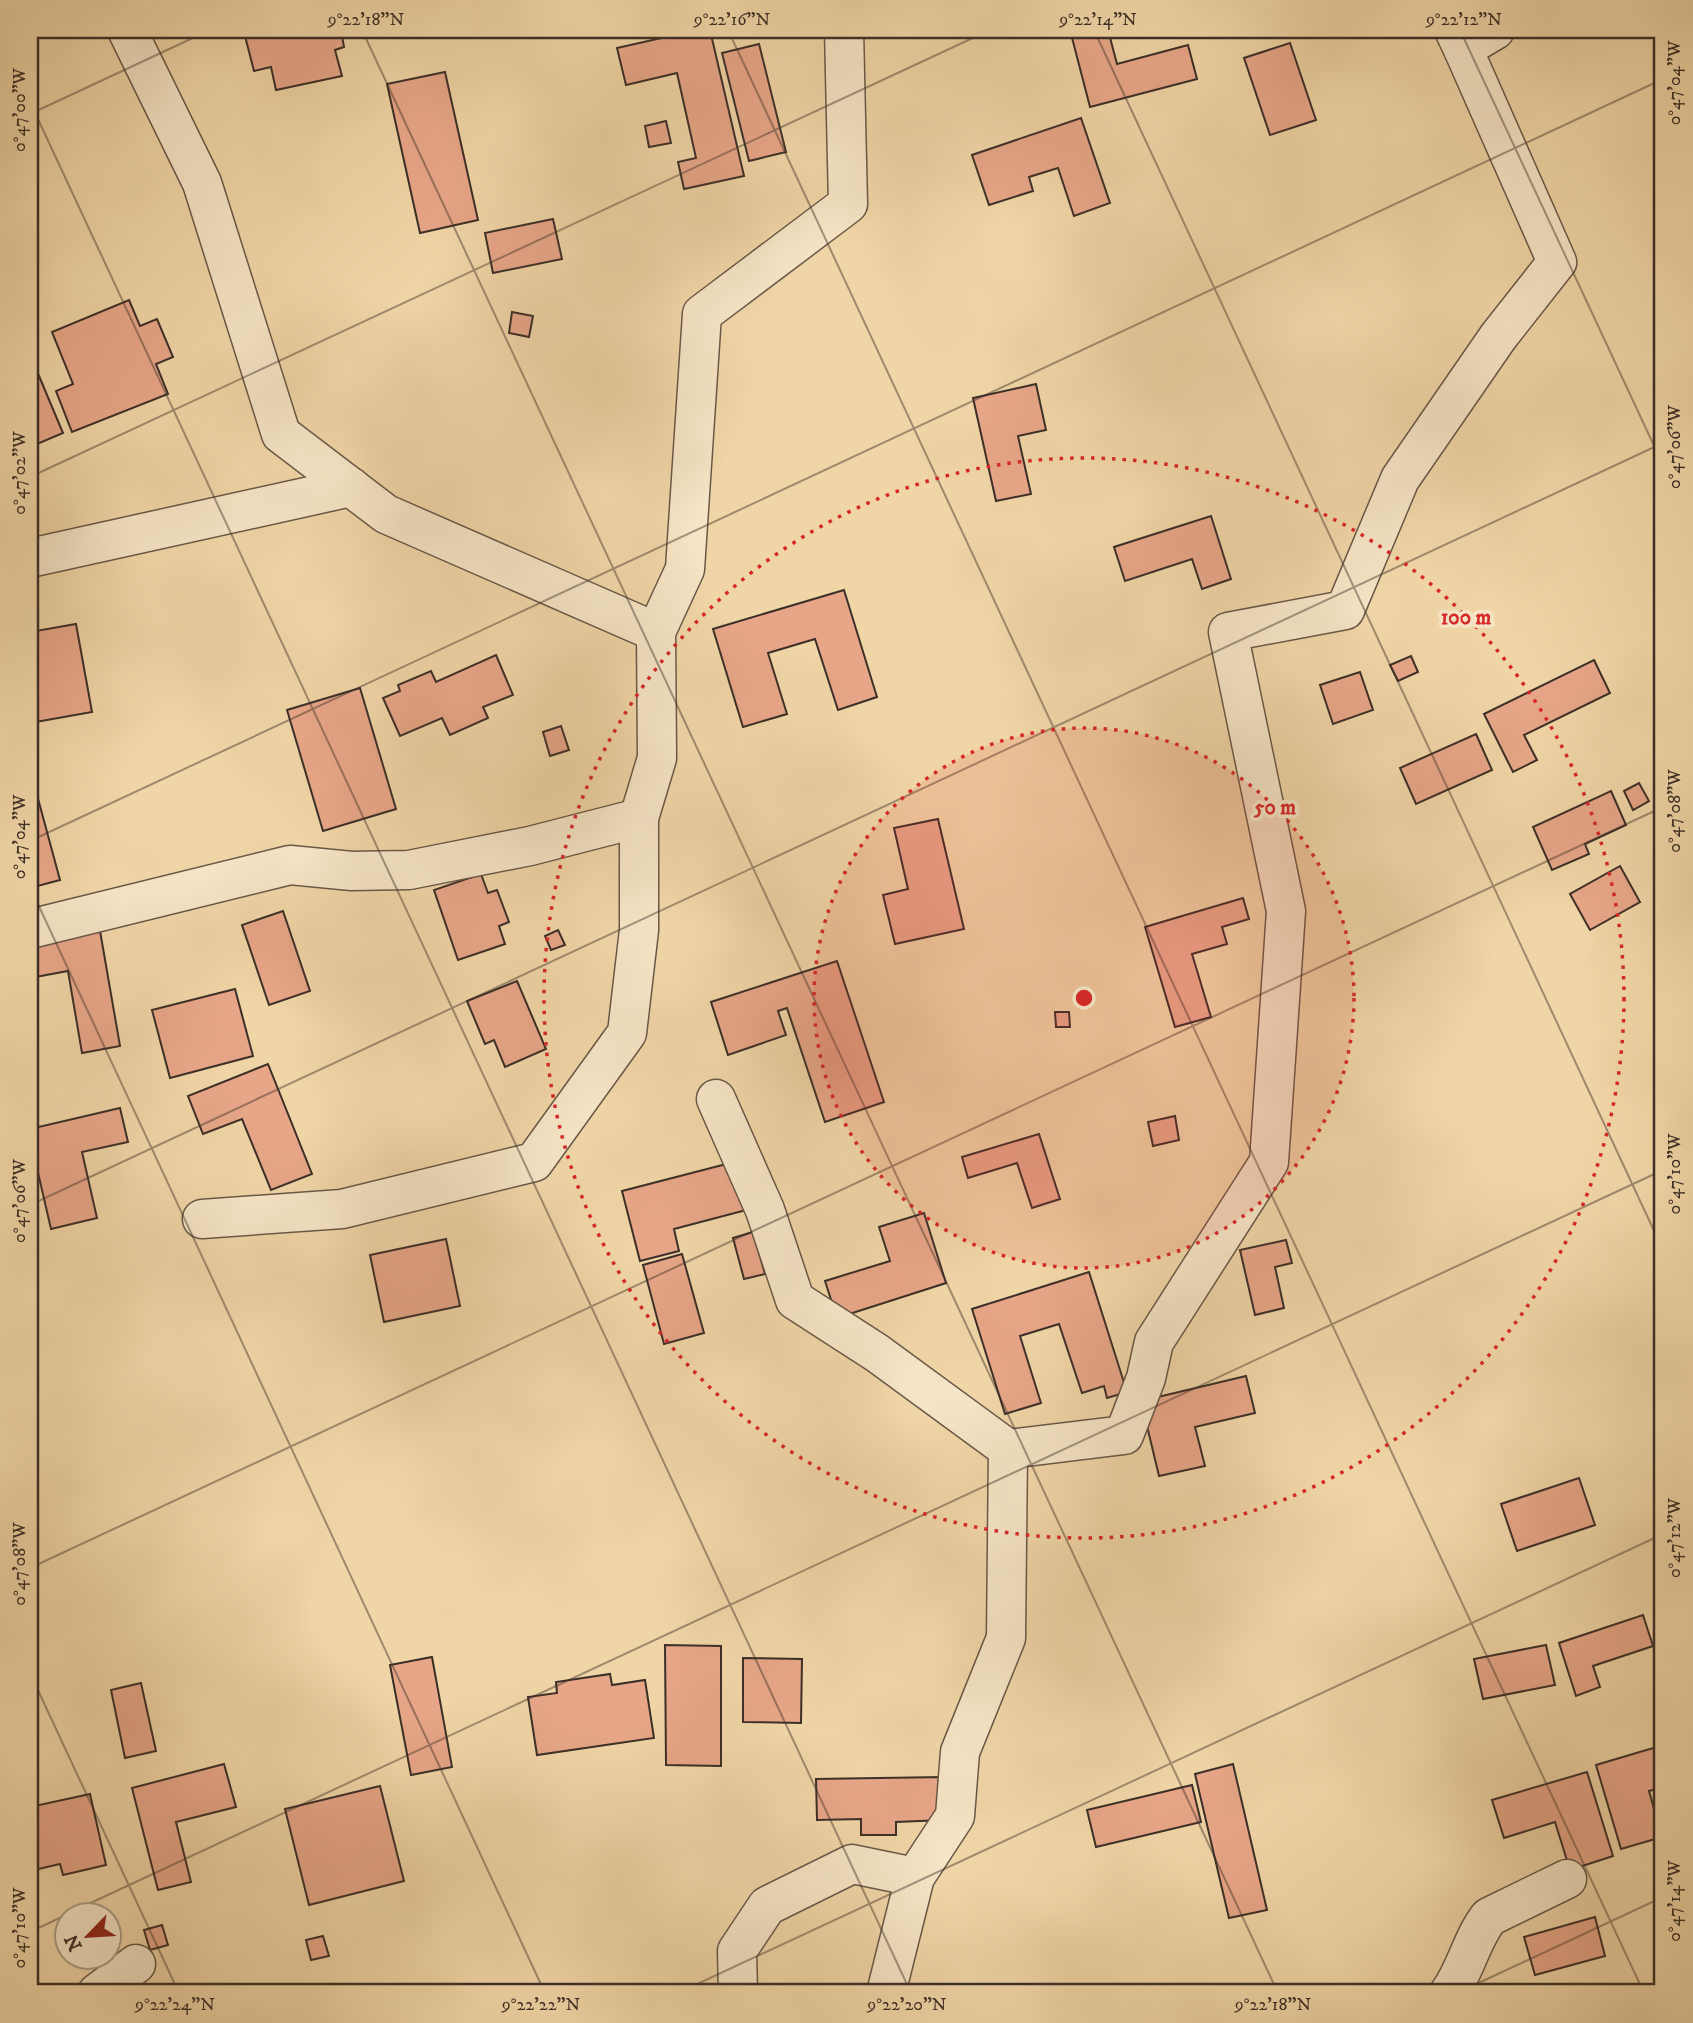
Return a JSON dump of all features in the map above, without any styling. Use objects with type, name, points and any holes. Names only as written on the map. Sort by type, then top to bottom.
[{"type":"street","points":[[127,30],[202,183],[281,434],[386,514],[656,632]]},
{"type":"street","points":[[202,1219],[342,1209],[534,1162],[627,1033],[639,930],[639,818],[657,758],[656,632],[685,569],[702,314],[848,204],[844,30]]},
{"type":"street","points":[[716,1100],[765,1210],[795,1300],[877,1353],[1008,1449],[1124,1435],[1146,1378],[1154,1342],[1269,1162],[1286,911],[1228,632],[1345,610],[1400,479],[1498,337],[1557,262],[1458,40],[1495,30]]},
{"type":"street","points":[[30,558],[351,487]]},
{"type":"street","points":[[30,929],[290,865],[352,871],[409,870],[530,846],[639,818]]},
{"type":"street","points":[[886,1993],[915,1877],[955,1816],[960,1752],[1006,1638],[1008,1449]]},
{"type":"street","points":[[738,1993],[737,1951],[767,1906],[852,1864],[915,1877]]},
{"type":"street","points":[[1449,1993],[1461,1976],[1482,1926],[1489,1917],[1567,1879]]},
{"type":"street","points":[[97,1993],[136,1964]]},
{"type":"building","points":[[266,30],[341,30],[344,47],[335,50],[342,76],[276,90],[271,67],[254,71],[245,36]]},
{"type":"building","points":[[697,30],[710,30],[744,176],[684,189],[678,162],[696,158],[677,73],[626,85],[617,48]]},
{"type":"building","points":[[1070,30],[1108,30],[1117,64],[1188,45],[1197,79],[1090,107]]},
{"type":"building","points":[[1290,43],[1316,120],[1270,135],[1244,58]]},
{"type":"building","points":[[759,44],[786,152],[749,161],[722,53]]},
{"type":"building","points":[[445,72],[478,220],[420,233],[387,84]]},
{"type":"building","points":[[1081,118],[1110,203],[1074,216],[1058,168],[1029,177],[1033,191],[989,205],[972,155]]},
{"type":"building","points":[[666,121],[671,143],[649,147],[645,126]]},
{"type":"building","points":[[553,219],[562,259],[493,273],[485,233]]},
{"type":"building","points":[[129,300],[140,326],[157,319],[173,357],[156,364],[168,394],[72,432],[56,391],[73,384],[52,332]]},
{"type":"building","points":[[512,312],[533,316],[529,337],[509,333]]},
{"type":"building","points":[[34,364],[63,433],[30,447],[30,365]]},
{"type":"building","points":[[1036,384],[1046,430],[1018,436],[1031,494],[996,501],[973,398]]},
{"type":"building","points":[[1211,516],[1231,579],[1202,589],[1192,559],[1125,581],[1114,547]]},
{"type":"building","points":[[844,590],[877,697],[838,710],[815,639],[768,653],[787,714],[743,727],[713,629]]},
{"type":"building","points":[[76,624],[92,712],[30,723],[30,632]]},
{"type":"building","points":[[496,655],[513,695],[483,707],[488,718],[450,735],[442,718],[400,736],[383,698],[400,691],[398,685],[431,671],[436,682]]},
{"type":"building","points":[[1411,656],[1418,672],[1398,681],[1390,665]]},
{"type":"building","points":[[1594,660],[1610,693],[1524,735],[1537,760],[1513,772],[1484,714]]},
{"type":"building","points":[[1360,672],[1373,710],[1333,724],[1320,685]]},
{"type":"building","points":[[360,688],[396,809],[323,831],[287,710]]},
{"type":"building","points":[[561,726],[569,750],[550,756],[543,732]]},
{"type":"building","points":[[1476,734],[1492,770],[1416,804],[1400,768]]},
{"type":"building","points":[[30,769],[60,880],[30,888]]},
{"type":"building","points":[[1639,783],[1649,801],[1633,810],[1624,791]]},
{"type":"building","points":[[1611,791],[1626,825],[1585,844],[1589,854],[1552,870],[1533,827]]},
{"type":"building","points":[[938,819],[964,929],[895,944],[883,895],[908,889],[894,828]]},
{"type":"building","points":[[1620,866],[1640,902],[1590,930],[1570,894]]},
{"type":"building","points":[[481,874],[488,893],[497,890],[509,922],[499,926],[505,944],[458,960],[434,890]]},
{"type":"building","points":[[1243,898],[1249,919],[1222,927],[1227,944],[1192,954],[1211,1017],[1175,1027],[1145,927]]},
{"type":"building","points":[[283,911],[310,991],[269,1005],[242,925]]},
{"type":"building","points":[[99,925],[120,1046],[82,1053],[68,971],[30,978],[30,937]]},
{"type":"building","points":[[558,930],[565,945],[551,950],[545,936]]},
{"type":"building","points":[[837,961],[884,1102],[825,1122],[787,1008],[778,1011],[786,1035],[728,1055],[711,1002]]},
{"type":"building","points":[[517,981],[546,1049],[505,1067],[494,1040],[485,1044],[467,1001]]},
{"type":"building","points":[[235,989],[253,1056],[170,1078],[152,1010]]},
{"type":"building","points":[[1055,1012],[1069,1012],[1070,1027],[1056,1027]]},
{"type":"building","points":[[268,1064],[312,1174],[271,1190],[242,1119],[203,1134],[188,1096]]},
{"type":"building","points":[[120,1108],[128,1142],[82,1152],[97,1218],[51,1229],[30,1129]]},
{"type":"building","points":[[1175,1116],[1179,1140],[1153,1146],[1148,1122]]},
{"type":"building","points":[[1039,1134],[1060,1199],[1032,1208],[1017,1163],[968,1178],[962,1157]]},
{"type":"building","points":[[738,1161],[750,1209],[674,1229],[679,1251],[640,1261],[622,1191]]},
{"type":"building","points":[[924,1213],[946,1283],[837,1318],[825,1281],[890,1261],[879,1227]]},
{"type":"building","points":[[753,1232],[765,1274],[744,1279],[733,1238]]},
{"type":"building","points":[[446,1239],[460,1306],[384,1322],[370,1255]]},
{"type":"building","points":[[1286,1240],[1292,1263],[1275,1267],[1284,1308],[1255,1315],[1240,1250]]},
{"type":"building","points":[[682,1254],[704,1333],[664,1344],[643,1265]]},
{"type":"building","points":[[1089,1272],[1127,1392],[1107,1398],[1104,1386],[1082,1393],[1059,1324],[1020,1336],[1041,1403],[1005,1414],[972,1309]]},
{"type":"building","points":[[1246,1376],[1255,1413],[1195,1427],[1205,1466],[1159,1476],[1141,1401]]},
{"type":"building","points":[[1579,1478],[1595,1525],[1517,1551],[1501,1504]]},
{"type":"building","points":[[1643,1615],[1653,1646],[1593,1666],[1600,1687],[1576,1696],[1559,1643]]},
{"type":"building","points":[[665,1645],[721,1646],[721,1766],[666,1765]]},
{"type":"building","points":[[1546,1645],[1555,1685],[1483,1699],[1474,1659]]},
{"type":"building","points":[[432,1657],[452,1767],[411,1775],[390,1665]]},
{"type":"building","points":[[743,1658],[802,1659],[801,1723],[743,1722]]},
{"type":"building","points":[[610,1674],[612,1685],[645,1680],[654,1738],[537,1755],[528,1697],[557,1693],[556,1682]]},
{"type":"building","points":[[141,1683],[156,1751],[125,1758],[111,1690]]},
{"type":"building","points":[[1663,1745],[1663,1787],[1649,1791],[1662,1837],[1621,1849],[1596,1765]]},
{"type":"building","points":[[224,1764],[236,1807],[176,1822],[191,1882],[158,1890],[132,1788]]},
{"type":"building","points":[[1233,1764],[1267,1910],[1229,1918],[1195,1774]]},
{"type":"building","points":[[1587,1772],[1613,1856],[1570,1870],[1555,1822],[1504,1838],[1492,1800]]},
{"type":"building","points":[[943,1777],[944,1820],[896,1822],[896,1835],[861,1835],[861,1819],[817,1820],[816,1779]]},
{"type":"building","points":[[1192,1785],[1201,1822],[1096,1847],[1087,1810]]},
{"type":"building","points":[[380,1786],[404,1881],[309,1905],[285,1809]]},
{"type":"building","points":[[90,1794],[106,1865],[63,1875],[60,1864],[30,1871],[30,1807]]},
{"type":"building","points":[[1595,1917],[1605,1956],[1535,1975],[1524,1937]]},
{"type":"building","points":[[162,1925],[168,1945],[150,1950],[144,1930]]},
{"type":"building","points":[[323,1936],[329,1956],[311,1960],[306,1940]]},
{"type":"building","points":[[1663,1939],[1663,1970],[1654,1942]]}]
